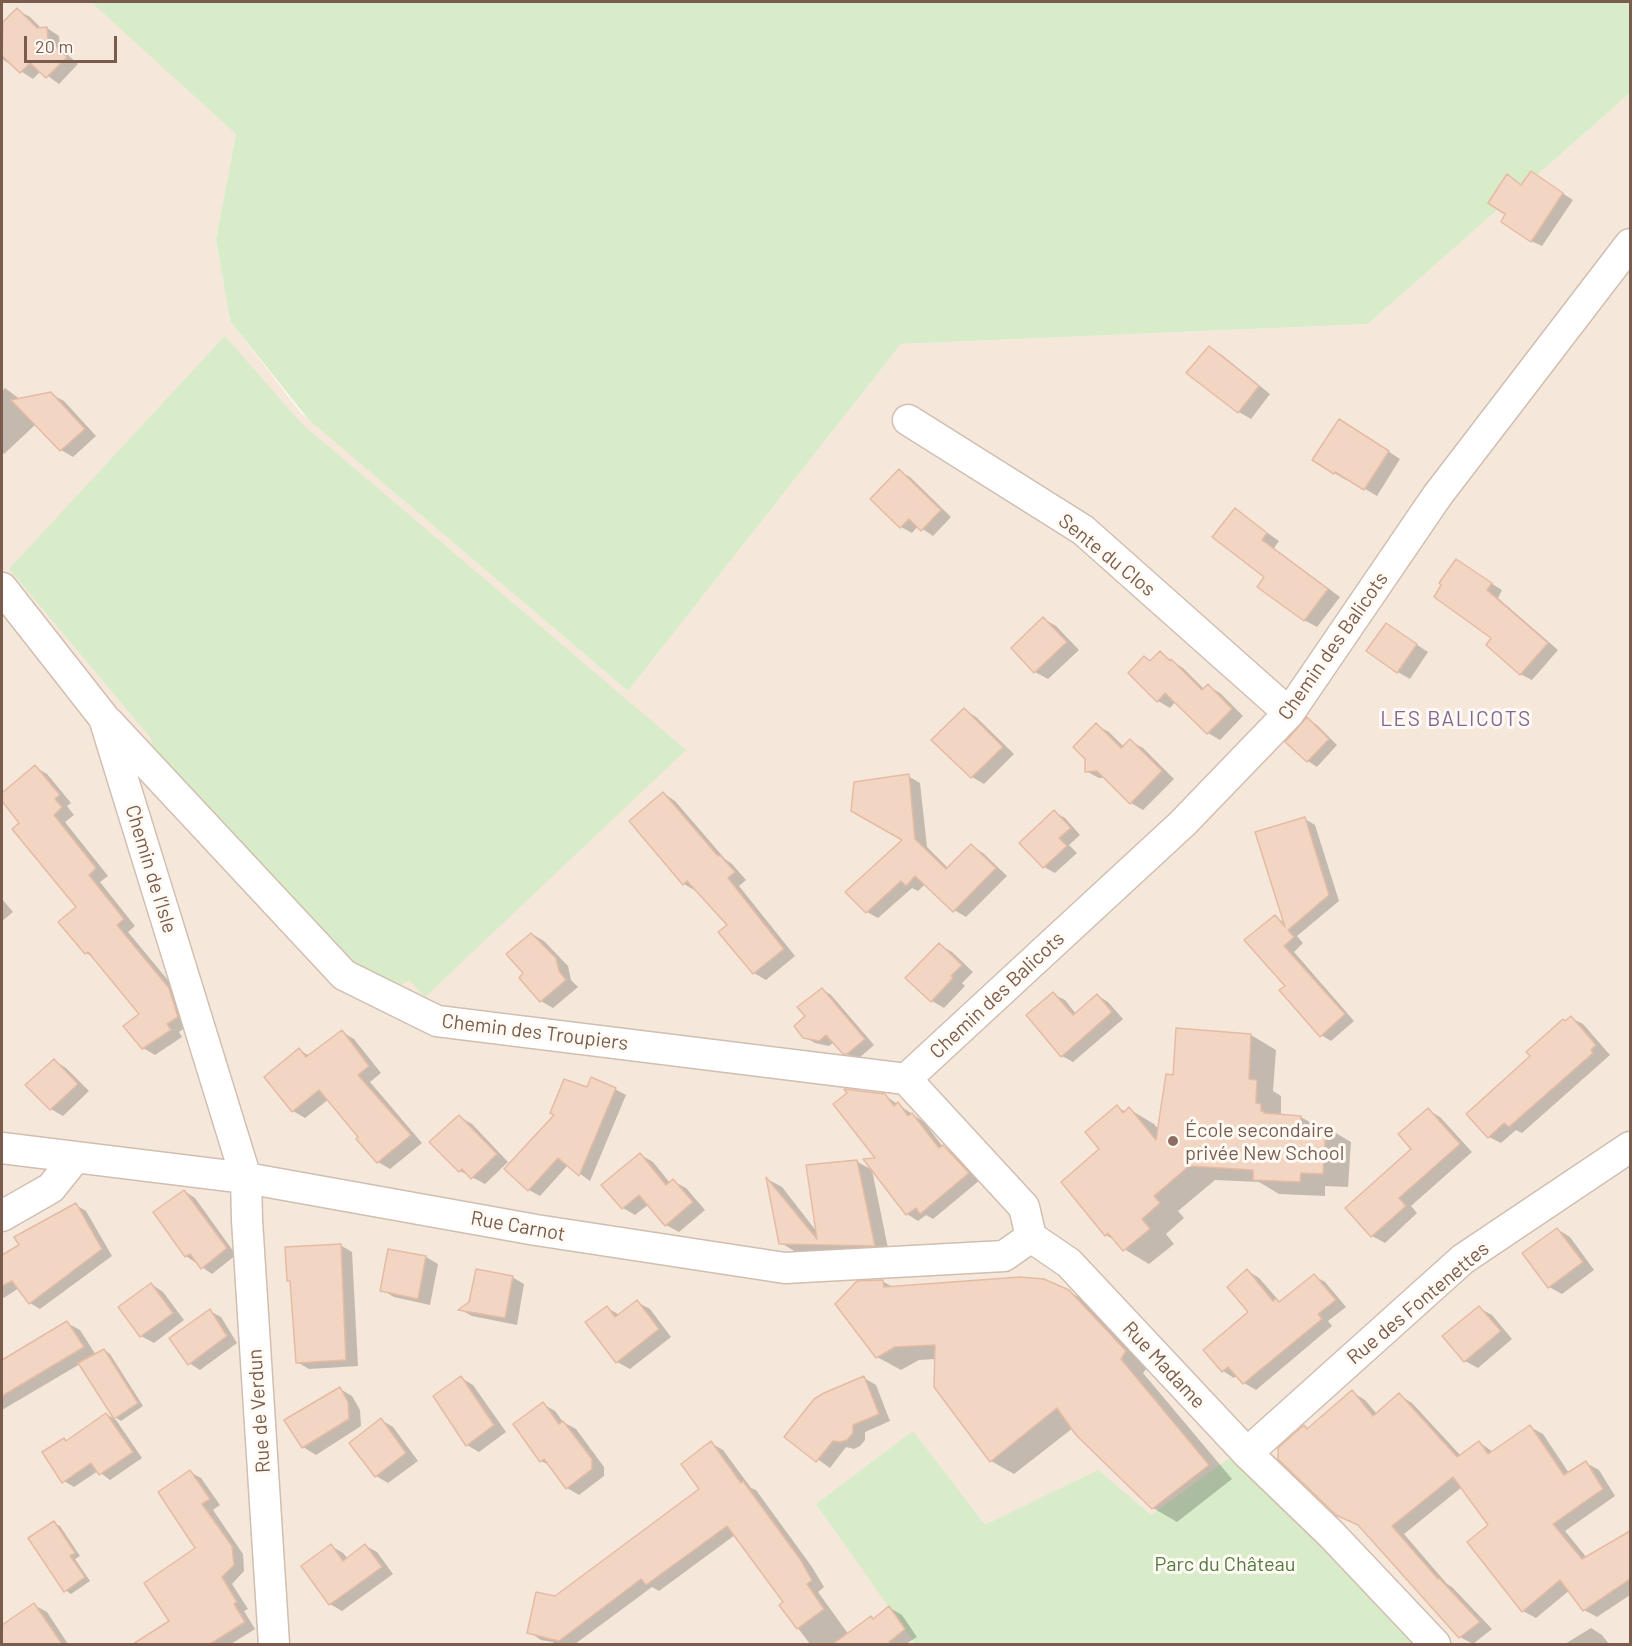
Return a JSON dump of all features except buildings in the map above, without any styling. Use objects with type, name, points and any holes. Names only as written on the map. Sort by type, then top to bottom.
[{"type":"street","name":"Chemin des Balicots","points":[[906,1079],[1183,823],[1289,713],[1437,496],[1630,244]]},
{"type":"street","name":"Sente du Clos","points":[[908,420],[1083,530],[1289,713]]},
{"type":"street","name":"Chemin de l’Isle","points":[[2,588],[104,718],[246,1178]]},
{"type":"street","name":"Chemin des Troupiers","points":[[104,718],[344,975],[437,1021],[906,1079]]},
{"type":"street","points":[[906,1079],[1024,1207],[1031,1237]]},
{"type":"street","name":"Rue des Fontenettes","points":[[1247,1453],[1463,1259],[1630,1147]]},
{"type":"street","name":"Rue Carnot","points":[[2,1148],[246,1178],[536,1230],[785,1268],[1004,1256],[1031,1237]]},
{"type":"street","points":[[2,1216],[51,1188],[75,1158]]},
{"type":"street","name":"Rue de Verdun","points":[[246,1178],[274,1644]]},
{"type":"street","name":"Rue Madame","points":[[1031,1237],[1069,1263],[1247,1453],[1331,1534],[1436,1644]]},
{"type":"shaded area","points":[[2,2],[95,2],[236,134],[216,239],[230,321],[300,412],[628,691],[901,344],[1368,324],[1630,93],[1630,1644],[2,1644]]},
{"type":"green space","points":[[91,2],[1630,2],[1630,93],[1368,324],[901,344],[628,691],[309,420],[230,321],[216,239],[236,134]]},
{"type":"green space","points":[[225,336],[301,423],[686,750],[425,997],[409,980],[398,987],[356,969],[152,753],[151,738],[9,569]]},
{"type":"green space","name":"Parc du Château","points":[[913,1431],[985,1525],[1098,1470],[1151,1515],[1231,1457],[1435,1644],[915,1644],[816,1504]]},
{"type":"place","name":"École secondaire privée New School","points":[[1173,1141]]},
{"type":"district","name":"LES BALICOTS","points":[[1456,719]]}]
